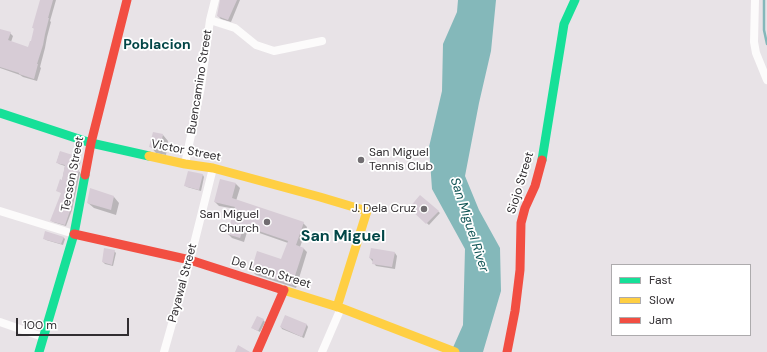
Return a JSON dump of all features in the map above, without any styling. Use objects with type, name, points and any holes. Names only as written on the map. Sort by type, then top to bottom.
[{"type":"street","name":"Tecson Street","points":[[39,352],[74,234],[90,143],[127,0]]},
{"type":"street","name":"Buencamino Street","points":[[185,164],[201,87],[210,20],[215,0]]},
{"type":"street","name":"Siojo Street","points":[[507,352],[515,311],[520,270],[521,224],[525,208],[535,186],[542,160],[564,24],[575,0]]},
{"type":"street","points":[[755,0],[754,42],[756,53],[767,80]]},
{"type":"street","points":[[210,20],[235,28],[256,45],[274,51],[322,41]]},
{"type":"street","name":"Victor Street","points":[[0,113],[90,143],[185,164],[213,168],[367,211],[339,307]]},
{"type":"street","name":"Payawal Street","points":[[164,352],[190,260],[213,168]]},
{"type":"street","points":[[0,211],[74,234]]},
{"type":"street","name":"De Leon Street","points":[[74,234],[190,260],[339,307],[455,352]]},
{"type":"street","points":[[257,352],[284,290]]},
{"type":"street","points":[[322,352],[339,307]]},
{"type":"street","points":[[0,322],[43,337]]},
{"type":"water","name":"San Miguel River","points":[[458,0],[496,0],[491,51],[465,176],[479,210],[500,248],[501,291],[483,352],[451,352],[463,325],[465,249],[432,189],[429,147],[442,91],[443,44],[457,12]]},
{"type":"building","points":[[40,0],[53,0],[34,79],[0,67],[0,29],[11,32],[8,40],[28,47],[31,41],[34,28],[32,28]]},
{"type":"building","points":[[220,0],[237,0],[228,20],[217,16]]},
{"type":"building","points":[[153,132],[163,134],[160,150],[149,147]]},
{"type":"building","points":[[60,151],[79,157],[77,169],[79,170],[71,208],[65,225],[50,221],[61,193],[56,191],[60,179],[62,180],[65,165],[56,163]]},
{"type":"building","points":[[188,171],[203,174],[199,190],[184,186]]},
{"type":"building","points":[[220,179],[236,183],[232,198],[304,222],[296,245],[304,248],[292,285],[251,271],[257,251],[281,259],[288,241],[244,226],[240,238],[227,234],[235,207],[214,202]]},
{"type":"building","points":[[90,188],[114,196],[111,210],[87,203]]},
{"type":"building","name":"J. Dela Cruz","points":[[420,195],[439,211],[426,224],[409,208]]},
{"type":"building","points":[[45,231],[64,237],[61,244],[43,239]]},
{"type":"building","points":[[104,248],[115,250],[112,265],[102,262]]},
{"type":"building","points":[[371,248],[395,252],[392,267],[372,264],[373,259],[369,258]]},
{"type":"building","points":[[285,315],[307,324],[302,337],[280,327]]},
{"type":"building","points":[[257,316],[264,319],[258,331],[251,328]]},
{"type":"building","points":[[238,345],[250,352],[235,352]]},
{"type":"waterway","points":[[764,0],[764,30],[767,44]]},
{"type":"traffic: fast","points":[[542,160],[564,24],[575,0]]},
{"type":"traffic: fast","points":[[0,113],[91,143],[149,156]]},
{"type":"traffic: fast","points":[[39,352],[74,234],[85,175]]},
{"type":"traffic: slow","points":[[149,156],[185,164],[213,168],[367,211],[337,307]]},
{"type":"traffic: slow","points":[[280,289],[341,308],[455,352]]},
{"type":"traffic: jam","points":[[85,175],[91,143],[127,0]]},
{"type":"traffic: jam","points":[[507,352],[515,311],[520,270],[521,223],[525,208],[535,186],[542,160]]},
{"type":"traffic: jam","points":[[74,234],[190,260],[280,289]]},
{"type":"traffic: jam","points":[[257,352],[284,290]]},
{"type":"place","name":"San Miguel Tennis Club","points":[[361,160]]},
{"type":"place","name":"J. Dela Cruz","points":[[424,209]]},
{"type":"place","name":"San Miguel Church","points":[[267,222]]},
{"type":"district","name":"Poblacion","points":[[157,45]]},
{"type":"district","name":"San Miguel","points":[[343,237]]}]
